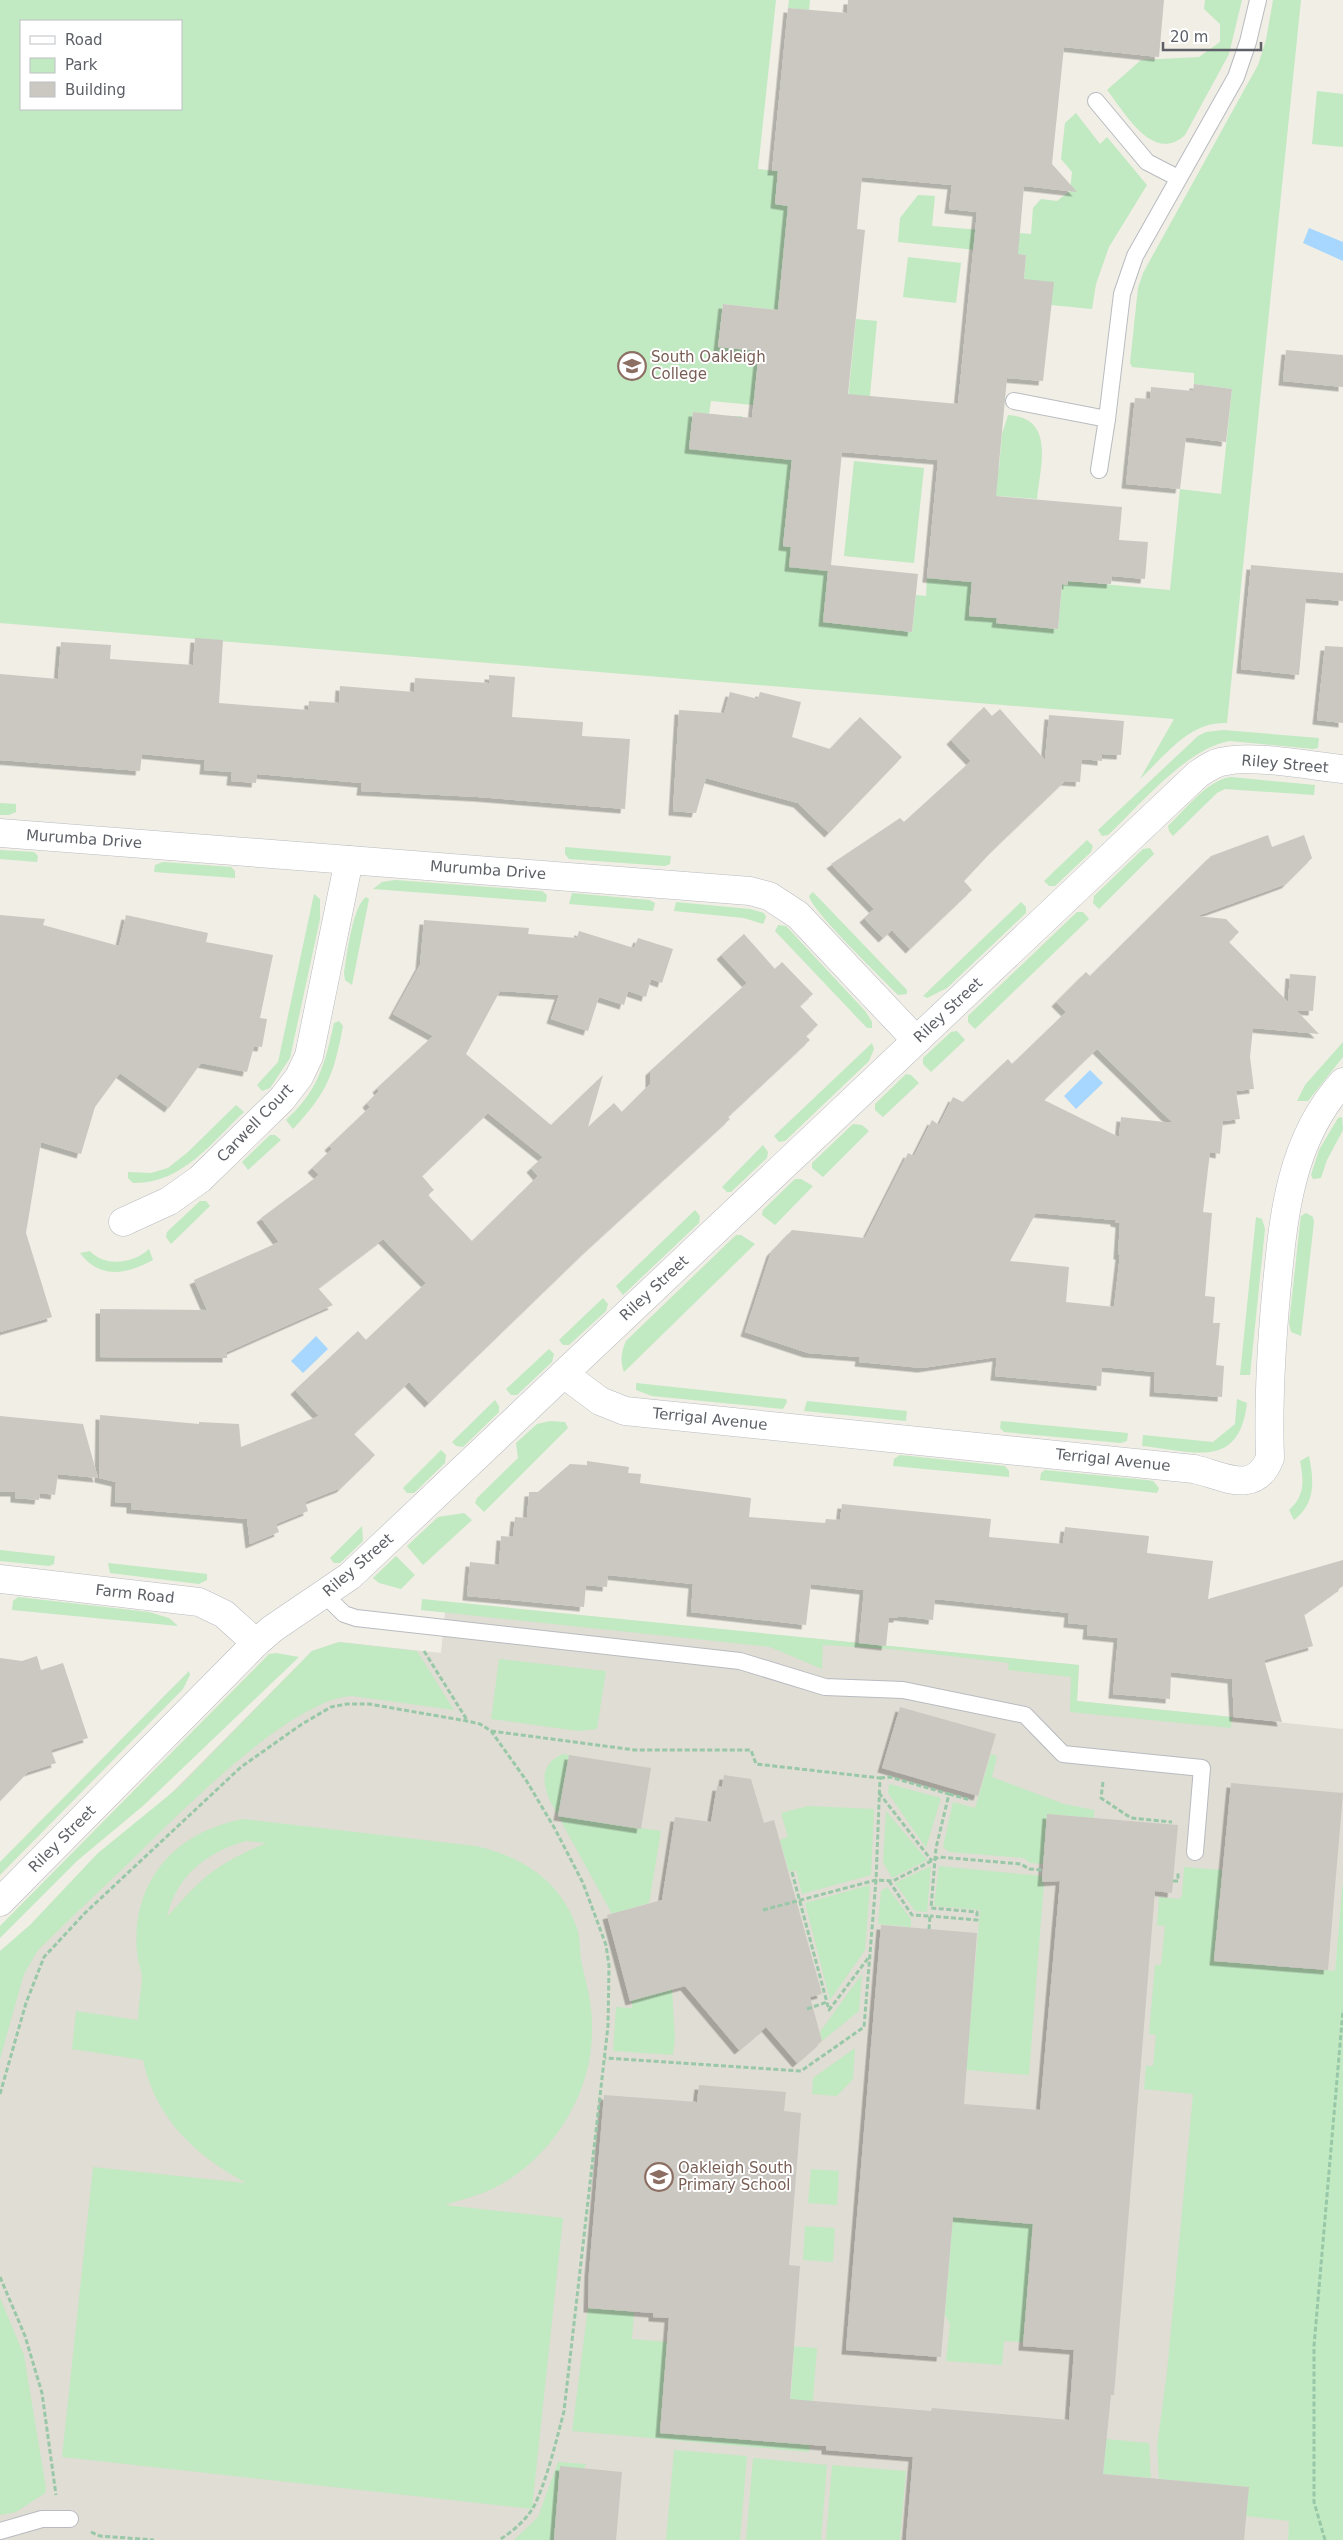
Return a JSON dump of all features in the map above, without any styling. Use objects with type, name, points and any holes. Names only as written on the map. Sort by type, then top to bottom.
[{"type":"street","name":"Riley Street","points":[[0,1902],[256,1643],[272,1629],[325,1595],[350,1576],[1198,774],[1213,764],[1226,760],[1247,760],[1343,769]]},
{"type":"street","name":"Murumba Drive","points":[[0,833],[728,888],[769,896],[798,915],[916,1040]]},
{"type":"street","name":"Carwell Court","points":[[122,1222],[170,1201],[200,1179],[282,1099],[299,1078],[309,1056],[348,860]]},
{"type":"street","name":"Terrigal Avenue","points":[[564,1374],[600,1401],[625,1410],[1194,1469],[1236,1481],[1258,1478],[1266,1470],[1270,1458],[1269,1377],[1283,1220],[1288,1192],[1302,1149],[1320,1114],[1343,1082]]},
{"type":"street","name":"Farm Road","points":[[0,1579],[199,1602],[224,1614],[256,1643]]},
{"type":"lane","points":[[1099,470],[1122,294],[1135,256],[1236,77],[1248,42],[1258,0]]},
{"type":"lane","points":[[1096,101],[1147,162],[1178,178]]},
{"type":"lane","points":[[1014,401],[1107,419]]},
{"type":"lane","points":[[325,1595],[344,1614],[356,1618],[740,1661],[825,1687],[903,1690],[1025,1715],[1064,1754],[1202,1768],[1195,1852]]},
{"type":"lane","points":[[0,2531],[42,2519],[70,2519]]},
{"type":"path","points":[[420,1645],[467,1720]]},
{"type":"path","points":[[0,2094],[26,2003],[44,1957],[85,1913],[241,1768],[302,1724],[331,1707],[348,1704],[368,1704],[467,1720],[480,1724],[491,1731],[526,1780],[555,1829],[583,1883],[606,1945],[609,1966],[608,2026],[564,2411],[557,2438],[533,2508],[524,2520],[499,2540]]},
{"type":"path","points":[[491,1731],[635,1750],[751,1750],[756,1764],[890,1778],[971,1800]]},
{"type":"path","points":[[1105,1758],[1101,1798],[1131,1818],[1174,1822]]},
{"type":"path","points":[[604,2058],[800,2071],[864,2027],[876,1880],[880,1778]]},
{"type":"path","points":[[879,1793],[934,1860]]},
{"type":"path","points":[[889,1880],[912,1915],[977,1920],[977,1912],[931,1908],[934,1860],[949,1794]]},
{"type":"path","points":[[763,1910],[876,1880],[893,1881],[939,1857],[1021,1864],[1029,1868],[1042,1870]]},
{"type":"path","points":[[1173,1881],[1178,1881],[1179,1861]]},
{"type":"path","points":[[792,1872],[829,2010],[870,1956]]},
{"type":"path","points":[[929,1929],[930,1916]]},
{"type":"path","points":[[807,2009],[827,2002]]},
{"type":"path","points":[[1325,2540],[1314,2502],[1314,2346],[1343,2010]]},
{"type":"path","points":[[0,2277],[25,2336],[42,2394],[56,2498],[61,2511],[70,2519],[100,2536],[154,2540]]},
{"type":"shaded area","name":"Oakleigh South Primary School","points":[[446,1602],[1079,1665],[1077,1701],[1343,1729],[1343,1878],[1288,2540],[0,2540],[0,1966],[312,1651],[339,1642],[441,1653]]},
{"type":"green space","name":"South Oakleigh College","points":[[0,0],[776,0],[758,169],[778,171],[775,204],[810,208],[787,222],[778,310],[723,304],[718,346],[759,351],[755,390],[848,399],[856,319],[877,321],[868,416],[711,401],[709,414],[693,412],[689,448],[728,416],[742,416],[739,454],[794,439],[783,546],[791,547],[828,571],[824,622],[912,632],[916,595],[926,596],[927,578],[972,578],[969,616],[997,618],[997,623],[1058,629],[1062,584],[1067,585],[1068,581],[1170,590],[1180,489],[1221,494],[1232,389],[1194,384],[1194,373],[1132,367],[1130,363],[1138,288],[1143,273],[1258,65],[1266,40],[1273,0],[1301,0],[1227,723],[1213,724],[1189,734],[1168,751],[1140,779],[1174,719],[0,623]]},
{"type":"green space","points":[[789,0],[810,0],[809,10],[788,8]]},
{"type":"green space","points":[[1205,0],[1242,0],[1229,54],[1185,135],[1173,143],[1162,144],[1140,132],[1107,90],[1141,60],[1199,57],[1220,42],[1220,24],[1204,9]]},
{"type":"green space","points":[[1317,91],[1343,94],[1343,147],[1312,144]]},
{"type":"green space","points":[[1076,113],[1100,144],[1107,137],[1147,185],[1109,247],[1096,284],[1092,309],[1051,305],[1024,279],[1026,255],[898,242],[900,218],[918,195],[935,196],[932,226],[1031,234],[1033,208],[1041,199],[1057,201],[1070,191],[1072,172],[1061,159],[1065,123]]},
{"type":"green space","points":[[908,257],[961,263],[956,303],[903,297]]},
{"type":"green space","points":[[1008,415],[1023,418],[1033,425],[1039,434],[1042,446],[1042,459],[1037,499],[986,495],[999,468],[1002,434]]},
{"type":"green space","points":[[854,461],[924,468],[914,563],[844,556]]},
{"type":"green space","points":[[1223,730],[1319,738],[1318,748],[1230,741],[1214,746],[1197,754],[1181,766],[1149,794],[1108,835],[1102,836],[1098,830],[1198,736],[1206,732]]},
{"type":"green space","points":[[1231,777],[1315,785],[1314,795],[1225,789],[1217,793],[1173,836],[1168,826],[1189,804],[1213,784]]},
{"type":"green space","points":[[0,803],[16,804],[16,812],[9,815],[0,815]]},
{"type":"green space","points":[[1087,840],[1093,846],[1091,852],[1055,886],[1049,886],[1044,881]]},
{"type":"green space","points":[[565,847],[671,856],[670,864],[665,866],[569,859],[565,854]]},
{"type":"green space","points":[[1150,848],[1154,854],[1099,909],[1093,903],[1094,896],[1143,849]]},
{"type":"green space","points":[[0,850],[34,852],[38,856],[37,862],[0,859]]},
{"type":"green space","points":[[163,862],[231,867],[235,871],[235,878],[154,872],[155,865]]},
{"type":"green space","points":[[395,880],[542,891],[547,895],[546,902],[373,889],[382,882]]},
{"type":"green space","points":[[813,892],[907,990],[907,994],[898,995],[821,915],[809,896]]},
{"type":"green space","points":[[572,893],[649,900],[655,903],[653,911],[569,904]]},
{"type":"green space","points":[[314,894],[320,899],[320,919],[290,1058],[270,1088],[262,1091],[257,1085],[278,1062]]},
{"type":"green space","points":[[366,897],[369,899],[352,985],[345,980],[344,973],[354,921],[361,902]]},
{"type":"green space","points":[[676,902],[750,909],[764,913],[766,917],[763,924],[744,918],[674,911]]},
{"type":"green space","points":[[1021,902],[1026,907],[1026,913],[947,988],[927,998],[923,996]]},
{"type":"green space","points":[[1077,912],[1083,912],[1089,919],[975,1029],[968,1022],[968,1016]]},
{"type":"green space","points":[[778,925],[786,926],[866,1012],[872,1022],[872,1028],[867,1028],[775,931]]},
{"type":"green space","points":[[339,1021],[343,1026],[336,1057],[327,1082],[314,1104],[293,1129],[286,1120],[306,1098],[319,1076],[334,1023]]},
{"type":"green space","points":[[957,1031],[965,1040],[931,1072],[923,1064],[923,1058],[951,1032]]},
{"type":"green space","points":[[1343,1042],[1343,1057],[1308,1101],[1297,1101],[1305,1085]]},
{"type":"green space","points":[[872,1043],[874,1049],[869,1061],[785,1141],[779,1142],[774,1136]]},
{"type":"green space","points":[[906,1074],[911,1075],[919,1083],[883,1117],[875,1110],[875,1104]]},
{"type":"green space","points":[[236,1105],[244,1112],[195,1160],[166,1177],[150,1182],[133,1183],[128,1178],[128,1172],[151,1173],[168,1168],[188,1152]]},
{"type":"green space","points":[[1342,1117],[1343,1130],[1327,1160],[1321,1178],[1313,1179],[1311,1175],[1319,1150],[1338,1118]]},
{"type":"green space","points":[[853,1124],[862,1125],[869,1131],[823,1177],[812,1168],[812,1163]]},
{"type":"green space","points":[[270,1135],[275,1135],[281,1140],[248,1170],[242,1162]]},
{"type":"green space","points":[[763,1145],[768,1152],[767,1158],[731,1192],[727,1192],[722,1187]]},
{"type":"green space","points":[[795,1179],[801,1179],[813,1186],[775,1225],[762,1215],[763,1210]]},
{"type":"green space","points":[[200,1201],[206,1201],[210,1206],[171,1244],[166,1237],[167,1232]]},
{"type":"green space","points":[[695,1210],[700,1216],[699,1223],[623,1295],[616,1286]]},
{"type":"green space","points":[[1306,1213],[1313,1217],[1314,1222],[1301,1336],[1291,1332],[1289,1324],[1301,1216]]},
{"type":"green space","points":[[1256,1217],[1262,1219],[1265,1229],[1250,1375],[1240,1375]]},
{"type":"green space","points":[[736,1235],[741,1235],[755,1244],[624,1372],[622,1356],[626,1341]]},
{"type":"green space","points":[[149,1249],[153,1260],[133,1269],[114,1272],[96,1267],[88,1262],[80,1253],[90,1251],[104,1260],[120,1262],[136,1258]]},
{"type":"green space","points":[[603,1298],[608,1304],[606,1311],[569,1345],[563,1345],[559,1340]]},
{"type":"green space","points":[[549,1349],[554,1354],[552,1362],[517,1395],[511,1395],[506,1389]]},
{"type":"green space","points":[[636,1383],[786,1399],[787,1402],[783,1409],[652,1396],[636,1390]]},
{"type":"green space","points":[[1237,1399],[1247,1403],[1242,1425],[1234,1439],[1224,1448],[1211,1452],[1196,1453],[1142,1446],[1143,1435],[1213,1442],[1235,1424]]},
{"type":"green space","points":[[495,1400],[499,1406],[499,1412],[463,1447],[456,1446],[452,1442]]},
{"type":"green space","points":[[807,1401],[907,1411],[906,1421],[804,1411]]},
{"type":"green space","points":[[550,1421],[565,1422],[568,1428],[484,1512],[475,1503],[477,1498],[518,1458],[516,1443],[537,1424]]},
{"type":"green space","points":[[1001,1421],[1128,1433],[1127,1441],[1121,1443],[1004,1432],[1000,1428]]},
{"type":"green space","points":[[441,1450],[446,1455],[445,1463],[414,1493],[407,1493],[403,1488]]},
{"type":"green space","points":[[900,1455],[1005,1466],[1009,1471],[1009,1477],[893,1466],[894,1459]]},
{"type":"green space","points":[[1309,1456],[1312,1491],[1306,1506],[1294,1520],[1289,1510],[1301,1494],[1302,1475],[1300,1461]]},
{"type":"green space","points":[[1045,1470],[1147,1480],[1153,1481],[1159,1488],[1157,1493],[1040,1480],[1041,1473]]},
{"type":"green space","points":[[464,1513],[472,1520],[423,1565],[407,1546],[438,1517]]},
{"type":"green space","points":[[362,1526],[363,1541],[340,1563],[334,1563],[330,1558]]},
{"type":"green space","points":[[0,1550],[55,1556],[54,1564],[49,1566],[0,1561]]},
{"type":"green space","points":[[396,1556],[415,1575],[401,1589],[379,1583],[373,1578]]},
{"type":"green space","points":[[108,1563],[207,1574],[207,1580],[199,1584],[110,1573]]},
{"type":"green space","points":[[18,1597],[149,1612],[169,1618],[178,1626],[12,1610],[13,1601]]},
{"type":"green space","points":[[422,1599],[1079,1665],[1077,1701],[1232,1717],[1231,1728],[1070,1712],[1071,1677],[1008,1670],[1009,1663],[890,1649],[823,1645],[822,1669],[770,1647],[421,1610]]},
{"type":"green space","points":[[339,1642],[417,1651],[454,1710],[352,1696],[327,1702],[298,1717],[267,1738],[205,1790],[38,1950],[24,1974],[0,2059],[0,1951],[30,1925],[98,1853],[179,1787],[312,1651]]},
{"type":"green space","points":[[276,1653],[299,1657],[144,1805],[77,1861],[0,1938],[0,1926],[269,1654]]},
{"type":"green space","points":[[499,1659],[606,1671],[597,1729],[578,1731],[491,1719]]},
{"type":"green space","points":[[189,1671],[190,1675],[183,1689],[0,1875],[0,1862]]},
{"type":"green space","points":[[563,1754],[569,1755],[559,1816],[661,1831],[649,1903],[612,1914],[547,1794],[545,1774],[547,1768],[550,1762]]},
{"type":"green space","points":[[991,1754],[997,1756],[992,1777],[1064,1804],[1094,1810],[1094,1818],[1047,1814],[1043,1864],[1030,1863],[1024,1858],[949,1852],[943,1847],[953,1802],[975,1808]]},
{"type":"green space","points":[[889,1784],[941,1798],[926,1848],[888,1793]]},
{"type":"green space","points":[[808,1806],[874,1809],[871,1875],[802,1894],[796,1870],[789,1872],[780,1840],[788,1837],[781,1813]]},
{"type":"green space","points":[[886,1811],[927,1860],[892,1878],[883,1862]]},
{"type":"green space","points":[[243,1819],[476,1846],[509,1857],[538,1873],[561,1896],[570,1911],[577,1928],[592,2016],[590,2055],[585,2078],[576,2100],[565,2121],[551,2141],[518,2174],[492,2189],[445,2205],[563,2218],[532,2509],[62,2457],[93,2167],[246,2183],[210,2161],[180,2133],[157,2100],[143,2060],[72,2049],[76,2011],[138,2020],[142,1974],[137,1951],[137,1925],[141,1904],[149,1885],[159,1868],[172,1854],[204,1832],[223,1824]],"holes":[[[246,1841],[266,1843],[234,1858],[211,1873],[190,1891],[167,1917],[171,1902],[178,1889],[195,1868],[206,1859]]]},
{"type":"green space","points":[[931,1866],[927,1912],[915,1911],[895,1883]]},
{"type":"green space","points":[[939,1866],[1042,1876],[1042,1882],[1044,1882],[1029,2075],[966,2070],[980,1910],[934,1906]]},
{"type":"green space","points":[[1184,1867],[1222,1870],[1214,1961],[1335,1971],[1343,1878],[1343,2540],[1288,2540],[1289,2521],[1246,2516],[1249,2487],[1159,2479],[1157,2446],[1167,2372],[1193,2094],[1144,2089],[1146,2066],[1153,2066],[1156,2035],[1149,2034],[1155,1965],[1161,1965],[1165,1926],[1157,1925],[1159,1897],[1179,1899],[1182,1896]]},
{"type":"green space","points":[[870,1885],[865,1950],[830,2000],[805,1903]]},
{"type":"green space","points":[[887,1887],[911,1919],[911,1927],[878,1924],[881,1891]]},
{"type":"green space","points":[[862,1974],[859,2011],[822,2041],[820,2032]]},
{"type":"green space","points":[[672,1989],[675,2039],[673,2055],[613,2051],[616,2007],[632,2008],[632,2000]]},
{"type":"green space","points":[[855,2048],[853,2079],[837,2096],[812,2094],[813,2078]]},
{"type":"green space","points":[[811,2169],[839,2171],[837,2205],[808,2203]]},
{"type":"green space","points":[[953,2217],[1033,2224],[1023,2342],[1004,2341],[1002,2365],[946,2361],[950,2324],[945,2315]]},
{"type":"green space","points":[[805,2226],[835,2228],[833,2262],[803,2260]]},
{"type":"green space","points":[[0,2298],[24,2355],[46,2488],[45,2493],[16,2512],[0,2515]]},
{"type":"green space","points":[[588,2308],[634,2312],[632,2339],[667,2342],[660,2433],[787,2443],[794,2355],[746,2351],[747,2343],[817,2348],[809,2452],[572,2431]]},
{"type":"green space","points":[[1106,2439],[1149,2443],[1151,2478],[1103,2474]]},
{"type":"green space","points":[[674,2450],[747,2456],[740,2540],[666,2540]]},
{"type":"green space","points":[[753,2458],[827,2465],[821,2540],[746,2540]]},
{"type":"green space","points":[[558,2462],[586,2464],[554,2540],[514,2540],[538,2517]]},
{"type":"green space","points":[[832,2465],[906,2471],[900,2540],[826,2540]]},
{"type":"water","points":[[1309,228],[1343,242],[1343,261],[1303,243]]},
{"type":"water","points":[[1090,1070],[1103,1083],[1076,1109],[1064,1096]]},
{"type":"water","points":[[316,1336],[328,1349],[303,1373],[291,1361]]},
{"type":"building","points":[[848,0],[1164,0],[1159,57],[1064,47],[1052,164],[1077,192],[1024,186],[1018,254],[1026,255],[1024,279],[1054,282],[1043,381],[1007,378],[996,496],[1122,507],[1119,540],[1148,542],[1145,579],[1112,576],[1111,584],[1068,581],[1068,585],[1062,584],[1058,629],[996,623],[997,618],[969,616],[972,582],[927,578],[938,460],[842,452],[831,565],[918,574],[912,632],[823,622],[828,571],[789,567],[791,547],[783,546],[792,460],[689,449],[693,412],[752,418],[759,351],[718,347],[723,304],[778,310],[788,206],[775,204],[778,171],[772,171],[788,8],[847,13]],"holes":[[[862,177],[952,185],[949,209],[977,212],[958,404],[848,394],[865,230],[857,229]]]},
{"type":"building","points":[[1286,350],[1343,355],[1343,387],[1283,381]]},
{"type":"building","points":[[1194,384],[1232,389],[1226,442],[1186,437],[1180,489],[1126,484],[1135,398],[1150,399],[1151,387],[1193,391]]},
{"type":"building","points":[[1251,565],[1343,573],[1343,601],[1306,598],[1299,675],[1241,669]]},
{"type":"building","points":[[195,638],[223,640],[219,703],[308,710],[309,701],[339,703],[340,686],[414,692],[415,678],[489,683],[489,675],[515,677],[512,717],[583,722],[582,736],[630,739],[625,809],[478,797],[361,791],[362,783],[257,774],[256,783],[231,781],[232,772],[204,770],[205,760],[142,754],[140,771],[0,760],[0,674],[58,679],[61,642],[111,645],[110,659],[193,665]]},
{"type":"building","points":[[1325,646],[1343,647],[1343,723],[1317,720]]},
{"type":"building","points":[[730,692],[758,699],[760,692],[801,702],[792,737],[830,749],[860,717],[902,757],[829,833],[798,803],[706,778],[696,813],[673,811],[679,710],[724,713]]},
{"type":"building","points":[[984,707],[992,716],[1000,709],[1045,760],[1049,715],[1124,721],[1121,755],[1102,754],[1102,761],[1082,759],[1080,782],[1065,781],[992,851],[964,881],[972,890],[910,949],[892,930],[883,938],[864,918],[874,909],[831,864],[900,818],[904,822],[971,761],[951,740]]},
{"type":"building","points":[[1268,835],[1272,847],[1304,835],[1312,858],[1286,884],[1197,916],[1226,919],[1239,932],[1229,942],[1288,1002],[1290,974],[1316,976],[1313,1011],[1296,1010],[1319,1034],[1253,1028],[1250,1057],[1254,1089],[1236,1091],[1240,1119],[1223,1121],[1220,1154],[1210,1152],[1203,1212],[1212,1213],[1205,1296],[1215,1297],[1213,1323],[1220,1323],[1216,1365],[1224,1366],[1222,1397],[1154,1392],[1155,1372],[1102,1367],[1101,1386],[995,1376],[997,1357],[922,1368],[859,1362],[860,1357],[808,1353],[745,1332],[771,1252],[792,1230],[865,1238],[908,1153],[914,1156],[932,1120],[939,1125],[953,1097],[963,1102],[1008,1059],[1012,1064],[1066,1012],[1056,1002],[1086,972],[1090,976],[1211,856]],"holes":[[[1097,1049],[1173,1123],[1121,1117],[1119,1137],[1044,1100]],[[1036,1213],[1115,1220],[1115,1222],[1120,1223],[1118,1255],[1120,1255],[1114,1307],[1066,1302],[1069,1267],[1010,1261]]]},
{"type":"building","points":[[0,915],[45,919],[43,925],[119,946],[126,915],[208,933],[206,942],[273,955],[260,1018],[267,1019],[262,1047],[254,1046],[247,1072],[201,1063],[169,1108],[120,1073],[95,1107],[81,1154],[41,1142],[26,1233],[52,1317],[0,1332]]},
{"type":"building","points":[[424,920],[529,928],[528,934],[577,938],[579,931],[634,948],[638,938],[673,949],[662,983],[651,979],[646,997],[628,991],[624,1005],[599,997],[588,1031],[551,1019],[559,995],[500,991],[466,1054],[551,1125],[603,1075],[588,1127],[614,1103],[622,1112],[650,1084],[650,1071],[747,983],[721,955],[744,934],[775,969],[782,962],[813,994],[800,1006],[818,1025],[806,1036],[810,1040],[728,1117],[730,1119],[586,1251],[429,1403],[409,1382],[354,1434],[375,1455],[341,1488],[305,1502],[308,1511],[276,1524],[279,1532],[250,1544],[247,1519],[131,1509],[131,1503],[115,1502],[116,1482],[99,1478],[100,1415],[199,1424],[199,1422],[239,1424],[241,1447],[319,1416],[295,1390],[358,1331],[366,1340],[426,1283],[383,1239],[318,1288],[333,1305],[227,1352],[227,1358],[100,1357],[100,1309],[207,1310],[194,1280],[279,1242],[261,1218],[319,1175],[312,1168],[332,1149],[329,1146],[370,1107],[367,1103],[379,1091],[377,1088],[433,1036],[393,1014],[420,965]],"holes":[[[488,1113],[543,1157],[531,1168],[538,1176],[472,1241],[428,1195],[434,1190],[422,1176]]]},
{"type":"building","points":[[0,1416],[83,1424],[98,1478],[58,1474],[55,1495],[40,1493],[39,1500],[15,1498],[15,1492],[0,1492]]},
{"type":"building","points":[[587,1461],[629,1467],[628,1473],[641,1474],[640,1483],[751,1498],[749,1517],[825,1523],[826,1519],[840,1520],[842,1504],[991,1519],[989,1537],[1063,1544],[1065,1527],[1149,1536],[1147,1553],[1213,1561],[1208,1599],[1343,1560],[1343,1586],[1304,1614],[1313,1646],[1264,1660],[1282,1722],[1234,1717],[1232,1679],[1171,1672],[1170,1699],[1113,1694],[1118,1638],[1087,1635],[1088,1625],[1068,1623],[1069,1613],[935,1599],[933,1620],[898,1616],[898,1618],[889,1618],[886,1646],[859,1643],[864,1590],[811,1584],[806,1625],[691,1612],[693,1584],[608,1575],[607,1587],[586,1585],[584,1607],[467,1596],[470,1562],[499,1565],[501,1536],[513,1537],[515,1517],[527,1518],[529,1492],[538,1492],[570,1464],[587,1465]]},
{"type":"building","points":[[37,1656],[41,1670],[63,1663],[88,1738],[51,1750],[56,1763],[28,1772],[0,1801],[0,1658],[22,1661]]},
{"type":"building","points":[[900,1707],[996,1734],[978,1796],[882,1768]]},
{"type":"building","points":[[569,1755],[651,1768],[641,1829],[558,1816]]},
{"type":"building","points":[[724,1775],[751,1779],[764,1823],[774,1820],[822,1994],[810,1997],[822,2041],[797,2063],[766,2027],[739,2050],[685,1986],[630,2001],[607,1915],[662,1900],[675,1817],[711,1822],[717,1786],[722,1787]]},
{"type":"building","points":[[1231,1783],[1343,1793],[1328,1970],[1214,1961]]},
{"type":"building","points":[[1047,1814],[1178,1825],[1172,1893],[1155,1891],[1114,2395],[1111,2395],[1103,2474],[1249,2487],[1244,2540],[906,2540],[913,2457],[826,2450],[826,2446],[660,2433],[669,2318],[653,2317],[653,2313],[588,2308],[589,2272],[604,2095],[697,2102],[699,2085],[786,2092],[784,2111],[801,2113],[789,2265],[800,2266],[790,2399],[931,2411],[932,2408],[1069,2420],[1074,2350],[1023,2346],[1033,2224],[953,2217],[941,2357],[846,2350],[881,1925],[977,1933],[964,2104],[1040,2110],[1060,1881],[1042,1882]]},
{"type":"building","points":[[560,2466],[622,2472],[616,2540],[554,2540]]},
{"type":"place","name":"South Oakleigh College","points":[[632,366]]},
{"type":"place","name":"Oakleigh South Primary School","points":[[659,2177]]}]
